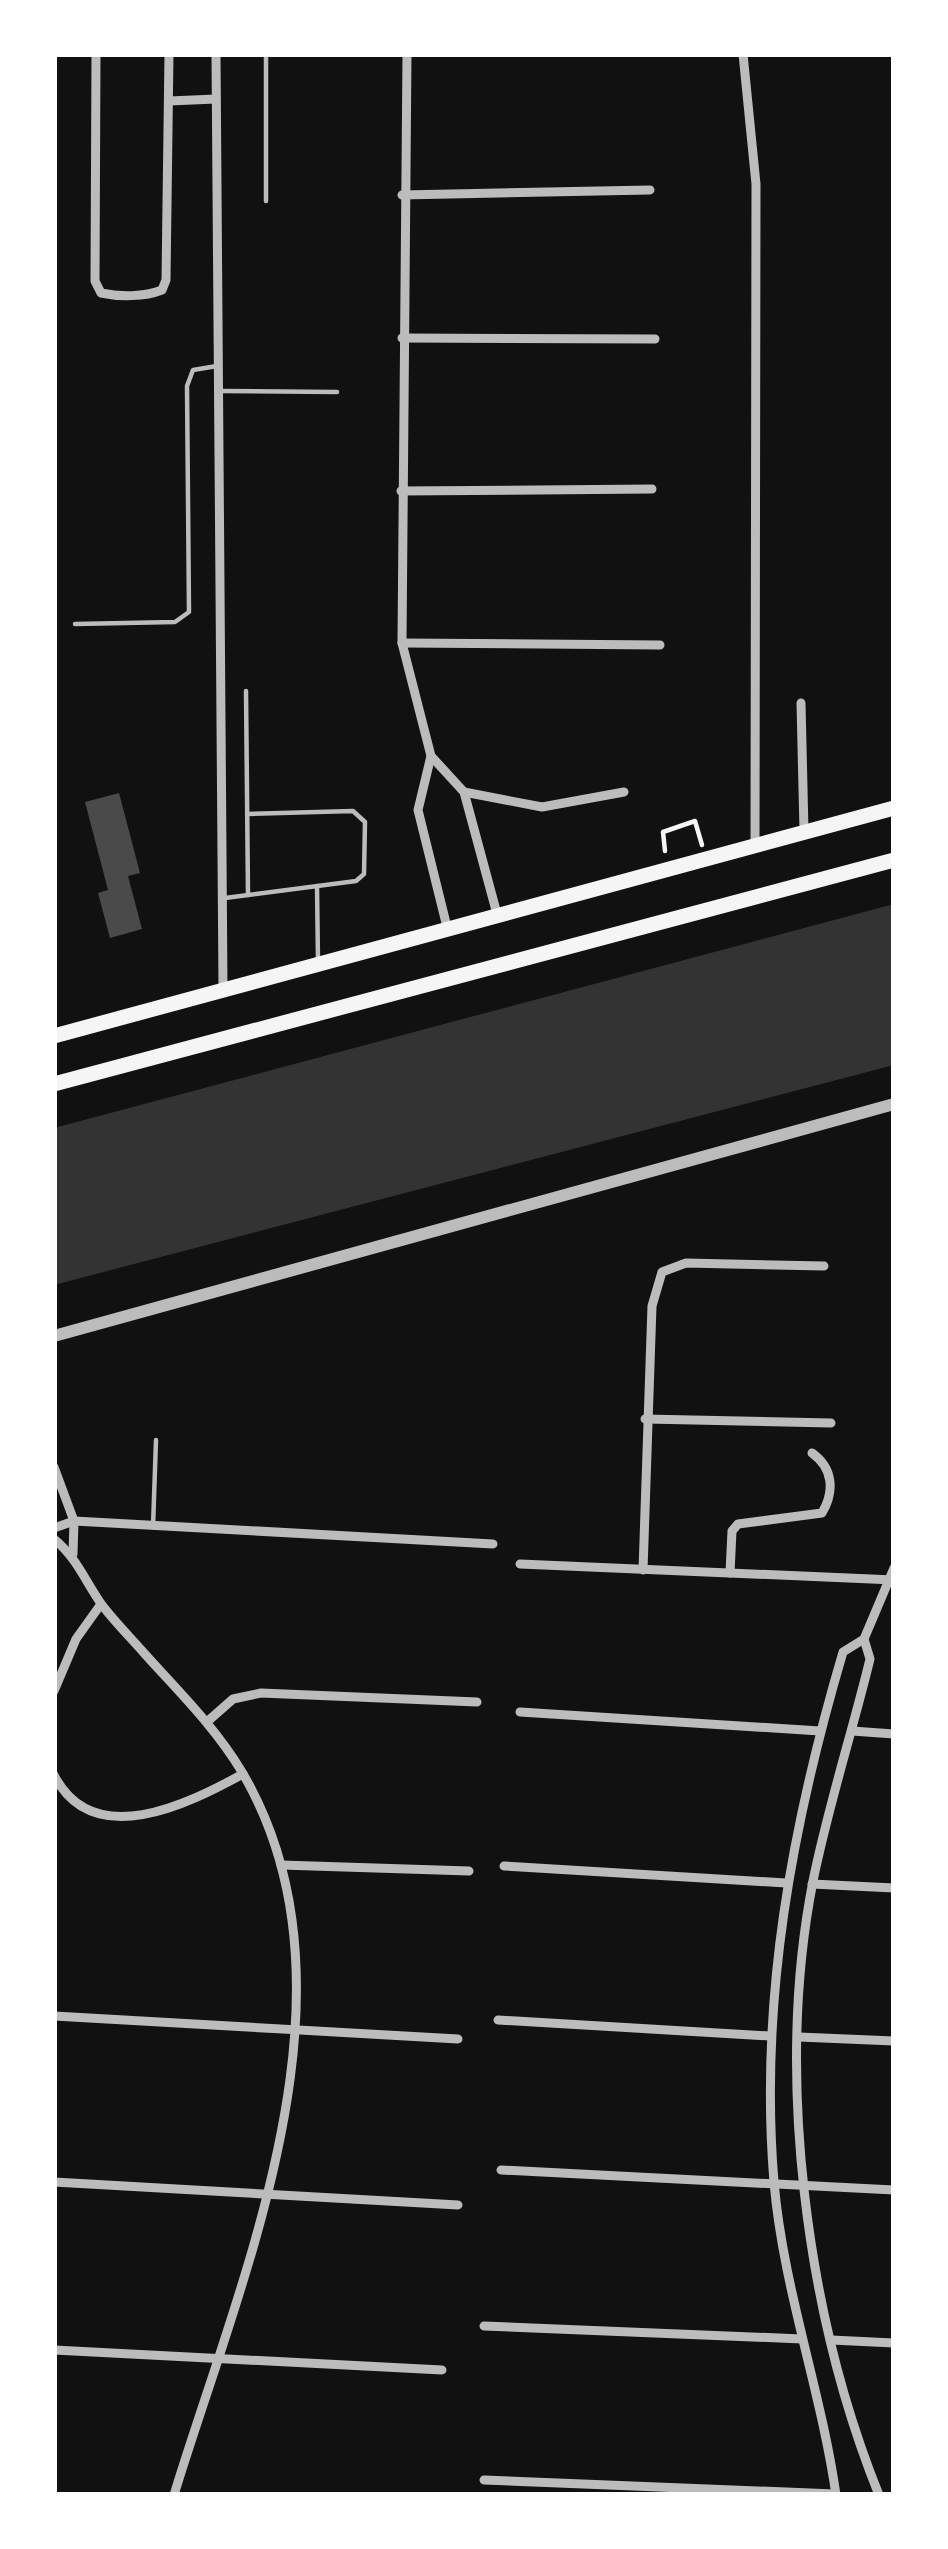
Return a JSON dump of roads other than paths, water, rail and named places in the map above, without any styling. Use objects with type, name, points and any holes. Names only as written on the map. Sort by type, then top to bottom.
[{"type":"main road","points":[[54,1036],[894,808]]},
{"type":"main road","points":[[54,1084],[894,860]]},
{"type":"street","points":[[96,54],[94,280],[101,293],[152,294],[162,290],[166,280],[169,54]]},
{"type":"street","points":[[216,54],[223,988]]},
{"type":"street","points":[[406,54],[402,643],[431,755],[464,792],[497,914]]},
{"type":"street","points":[[743,54],[756,184],[755,844]]},
{"type":"street","points":[[169,101],[216,99]]},
{"type":"street","points":[[402,195],[650,190]]},
{"type":"street","points":[[402,338],[655,340]]},
{"type":"street","points":[[401,491],[652,489]]},
{"type":"street","points":[[402,643],[660,645]]},
{"type":"street","points":[[801,703],[804,831]]},
{"type":"street","points":[[431,755],[418,810],[447,927]]},
{"type":"street","points":[[464,792],[542,807],[624,792]]},
{"type":"street","points":[[54,1336],[894,1105]]},
{"type":"street","points":[[643,1570],[652,1306],[662,1272],[686,1262],[824,1266]]},
{"type":"street","points":[[645,1419],[831,1423]]},
{"type":"street","points":[[730,1574],[732,1531],[738,1524],[822,1513],[831,1492],[829,1473],[812,1453]]},
{"type":"street","points":[[54,1467],[74,1521],[73,1554]]},
{"type":"street","points":[[54,1528],[74,1521],[493,1544]]},
{"type":"street","points":[[54,1539],[73,1554],[101,1604],[208,1721],[243,1774],[281,1865],[294,1925],[297,2032],[267,2193],[175,2495]]},
{"type":"street","points":[[484,2480],[836,2495],[774,2185],[770,2036],[786,1883],[820,1731],[843,1652],[864,1639],[893,1576],[520,1564]]},
{"type":"street","points":[[54,1691],[76,1640],[101,1604]]},
{"type":"street","points":[[864,1639],[870,1659],[812,1884],[799,2037],[805,2186],[831,2340],[858,2442],[879,2495]]},
{"type":"street","points":[[208,1721],[233,1699],[260,1693],[477,1702]]},
{"type":"street","points":[[520,1712],[820,1731]]},
{"type":"street","points":[[852,1731],[894,1734]]},
{"type":"street","points":[[54,1775],[78,1804],[101,1814],[139,1816],[170,1810],[243,1774]]},
{"type":"street","points":[[281,1865],[469,1871]]},
{"type":"street","points":[[504,1866],[786,1883]]},
{"type":"street","points":[[812,1884],[894,1888]]},
{"type":"street","points":[[54,2016],[458,2039]]},
{"type":"street","points":[[498,2020],[770,2036]]},
{"type":"street","points":[[799,2037],[894,2041]]},
{"type":"street","points":[[501,2170],[894,2190]]},
{"type":"street","points":[[54,2182],[458,2205]]},
{"type":"street","points":[[484,2326],[802,2338]]},
{"type":"street","points":[[831,2340],[894,2344]]},
{"type":"street","points":[[54,2350],[442,2370]]},
{"type":"lane","points":[[266,54],[266,201]]},
{"type":"lane","points":[[75,624],[176,622],[189,612],[187,386],[194,370],[217,366]]},
{"type":"lane","points":[[217,391],[337,392]]},
{"type":"lane","points":[[246,691],[248,895]]},
{"type":"lane","points":[[222,898],[356,881],[364,874],[365,822],[360,815],[248,814]]},
{"type":"lane","points":[[316,886],[318,962]]},
{"type":"lane","points":[[153,1527],[156,1440]]}]
